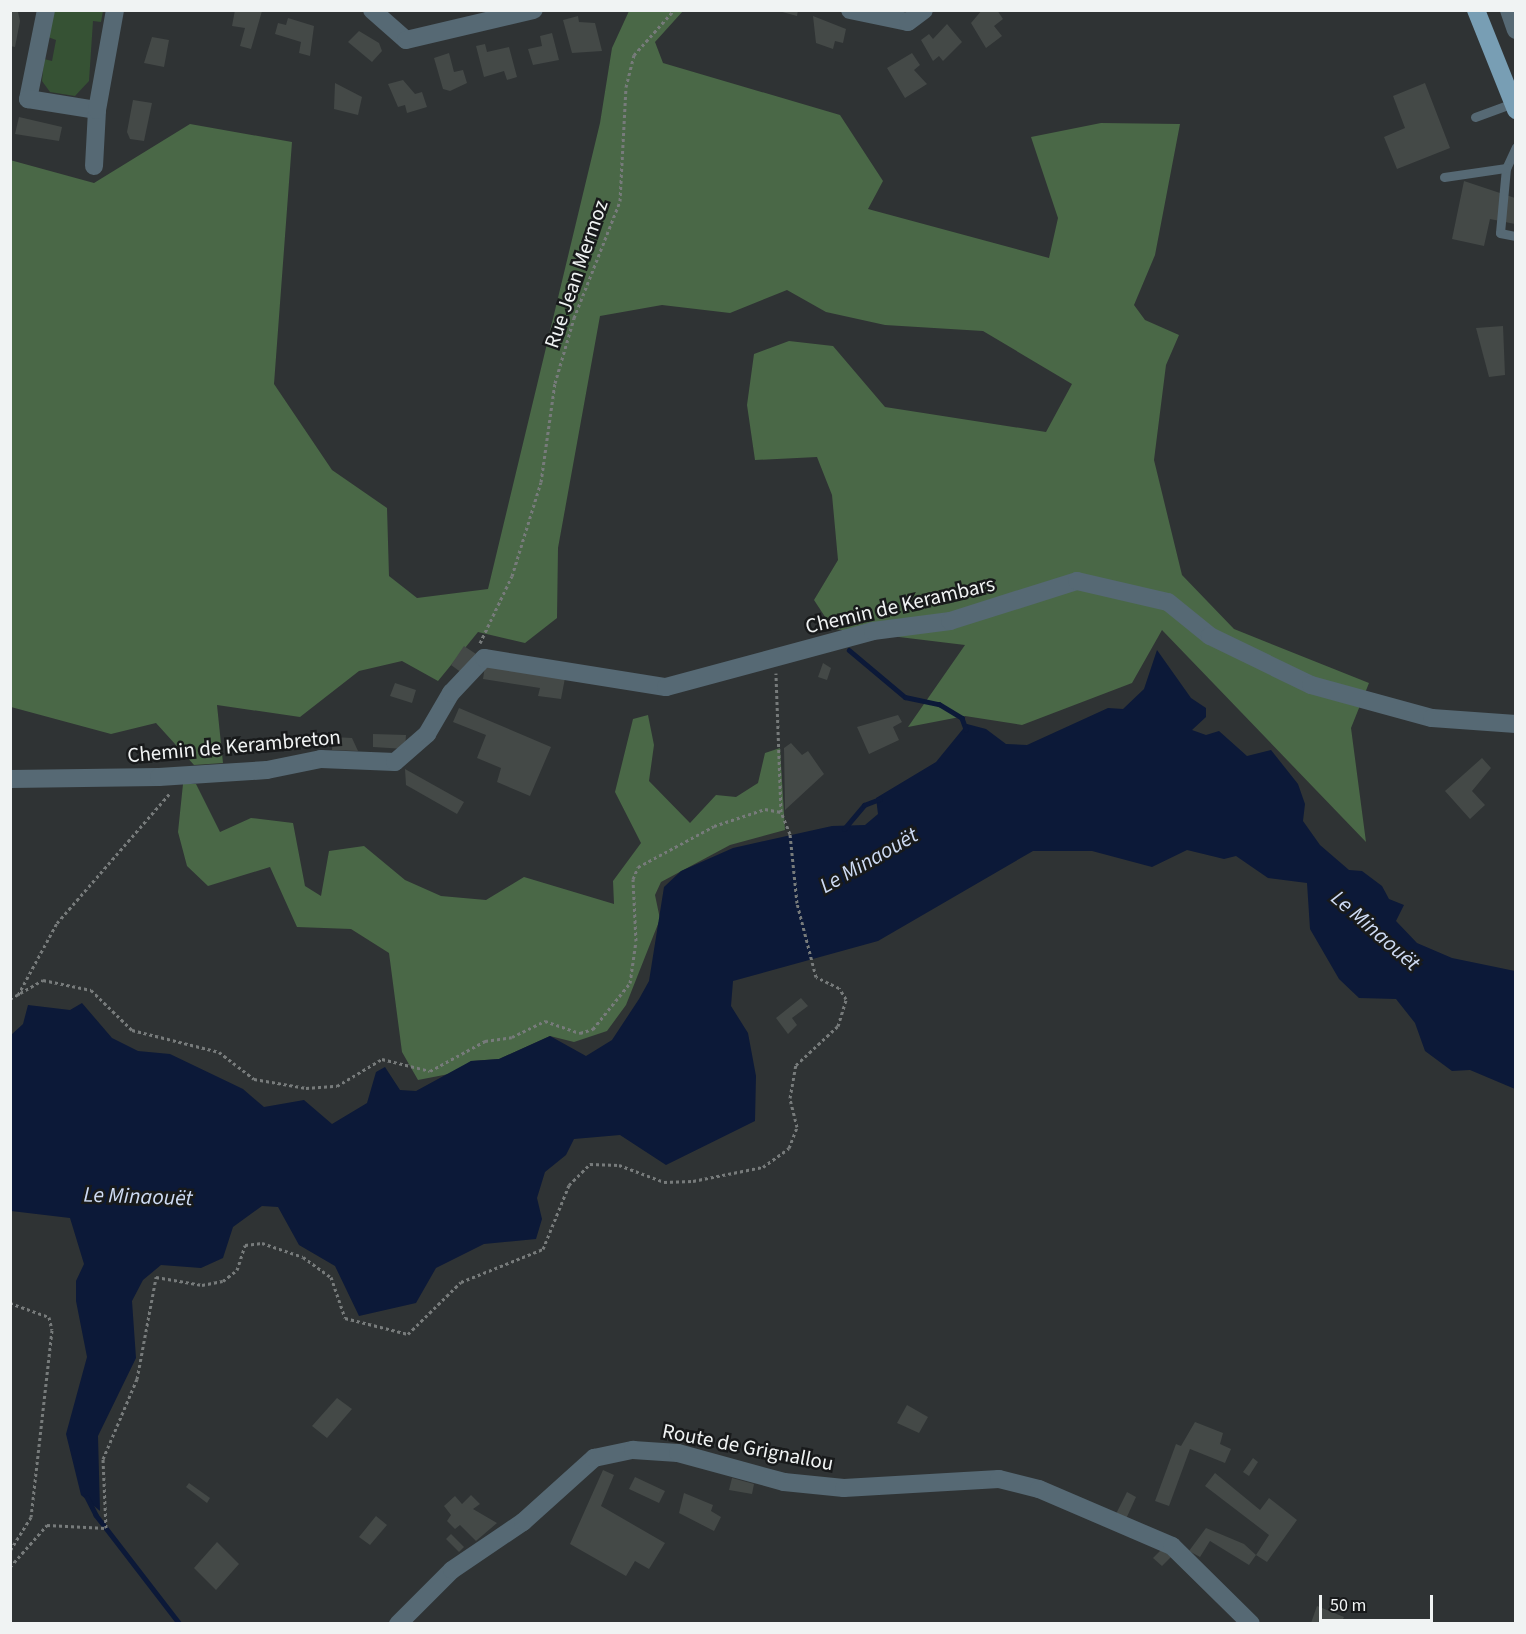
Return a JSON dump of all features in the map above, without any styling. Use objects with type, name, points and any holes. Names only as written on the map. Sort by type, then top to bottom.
[{"type":"main road","points":[[1476,10],[1514,107]]},
{"type":"street","points":[[45,10],[28,99],[97,110]]},
{"type":"street","points":[[94,166],[97,110],[115,10]]},
{"type":"street","points":[[372,10],[406,40],[534,10]]},
{"type":"street","points":[[850,10],[908,22],[924,10]]},
{"type":"street","points":[[1509,10],[1515,30]]},
{"type":"street","name":"Chemin de Kerambars","points":[[484,658],[666,687],[873,631],[950,621],[1077,581],[1168,602],[1210,636],[1311,685],[1432,718],[1515,724]]},
{"type":"street","name":"Chemin de Kerambreton","points":[[10,779],[267,770],[321,759],[395,762],[427,734],[451,693],[484,658]]},
{"type":"street","name":"Route de Grignallou","points":[[398,1623],[452,1570],[523,1522],[594,1458],[633,1450],[678,1453],[784,1482],[844,1488],[999,1479],[1039,1489],[1172,1546],[1251,1623]]},
{"type":"lane","points":[[1476,117],[1514,107]]},
{"type":"lane","points":[[1515,147],[1506,168],[1500,232],[1515,236]]},
{"type":"lane","points":[[1444,177],[1506,168]]},
{"type":"path","name":"Rue Jean Mermoz","points":[[484,658],[479,645],[512,576],[541,482],[555,383],[574,318],[620,201],[626,87],[634,55],[674,10]]},
{"type":"path","points":[[10,1567],[46,1525],[106,1528],[103,1459],[137,1378],[156,1277],[202,1285],[223,1281],[237,1270],[242,1249],[262,1243],[303,1257],[330,1277],[345,1318],[408,1334],[461,1282],[543,1248],[569,1185],[590,1164],[619,1165],[664,1182],[763,1167],[784,1153],[793,1139],[797,1120],[791,1088],[796,1065],[845,1013],[844,993],[819,981],[814,966],[791,848],[781,812],[776,659]]},
{"type":"path","points":[[18,996],[57,922],[188,774]]},
{"type":"path","points":[[10,999],[43,980],[91,990],[132,1030],[219,1052],[254,1079],[306,1088],[337,1086],[382,1059],[430,1071],[485,1041],[545,1021],[580,1033],[593,1029],[630,982],[636,940],[633,879],[638,867],[714,826],[765,809],[781,812]]},
{"type":"path","points":[[10,1303],[49,1317],[52,1330],[32,1517],[10,1551]]},
{"type":"green space","points":[[54,11],[103,11],[101,22],[93,21],[89,81],[75,96],[50,92],[42,81],[44,59],[52,61],[56,40],[48,37]]},
{"type":"green space","points":[[629,11],[683,11],[655,42],[663,63],[840,115],[883,181],[868,209],[1049,258],[1058,218],[1031,137],[1101,123],[1180,124],[1155,255],[1134,305],[1145,320],[1179,335],[1166,365],[1154,460],[1182,575],[1234,629],[1369,683],[1351,728],[1366,842],[1162,630],[1132,683],[1022,725],[965,716],[908,727],[965,645],[833,629],[814,600],[838,560],[832,495],[817,457],[755,460],[747,405],[754,354],[789,341],[833,346],[885,407],[1046,432],[1072,384],[983,331],[885,325],[826,312],[787,290],[730,313],[662,305],[600,316],[558,548],[557,618],[525,643],[478,632],[438,681],[402,661],[359,671],[300,717],[217,705],[223,763],[194,765],[156,723],[111,734],[11,707],[10,160],[94,183],[190,124],[292,142],[274,384],[332,470],[387,508],[389,576],[417,598],[488,589],[600,123],[612,48]]},
{"type":"green space","points":[[648,715],[654,745],[649,781],[690,823],[716,795],[736,797],[758,783],[765,753],[780,748],[785,830],[730,845],[661,882],[655,895],[660,919],[626,1005],[607,1031],[574,1042],[550,1036],[499,1059],[471,1061],[454,1073],[418,1080],[402,1052],[389,953],[351,929],[297,927],[270,867],[208,886],[187,866],[178,832],[183,784],[196,784],[220,832],[251,818],[293,823],[305,886],[321,896],[329,851],[364,846],[405,880],[441,896],[486,900],[524,877],[614,904],[613,881],[641,843],[615,792],[633,719]]},
{"type":"water","name":"Le Minaouët","points":[[1157,650],[1191,698],[1206,708],[1206,717],[1192,730],[1206,735],[1219,731],[1247,756],[1271,750],[1298,784],[1305,804],[1303,821],[1320,845],[1349,870],[1362,871],[1382,886],[1389,899],[1404,905],[1396,921],[1417,943],[1452,958],[1515,971],[1515,1089],[1470,1070],[1452,1071],[1425,1051],[1415,1023],[1396,999],[1359,998],[1339,979],[1310,929],[1307,883],[1268,878],[1236,856],[1224,859],[1187,850],[1152,867],[1092,851],[1033,851],[878,941],[733,981],[731,1006],[748,1033],[756,1076],[755,1121],[666,1165],[620,1135],[574,1139],[566,1155],[545,1172],[537,1198],[542,1219],[536,1239],[484,1244],[436,1268],[416,1303],[359,1316],[335,1266],[299,1245],[278,1207],[262,1206],[233,1227],[223,1258],[201,1268],[161,1265],[143,1280],[132,1301],[136,1358],[98,1436],[100,1511],[81,1495],[66,1434],[87,1357],[76,1301],[76,1281],[84,1264],[70,1218],[11,1211],[11,1035],[23,1024],[28,1005],[70,1010],[82,1003],[112,1038],[138,1051],[170,1054],[243,1089],[264,1107],[304,1100],[332,1124],[367,1103],[376,1072],[385,1067],[400,1090],[416,1091],[471,1061],[499,1059],[550,1036],[586,1056],[612,1040],[649,981],[664,887],[681,871],[733,848],[832,826],[865,825],[878,814],[876,798],[936,762],[967,724],[986,729],[1006,744],[1027,745],[1108,708],[1123,709],[1144,689]]},
{"type":"building","points":[[235,10],[262,11],[251,49],[240,46],[245,28],[232,26]]},
{"type":"building","points":[[775,10],[798,10],[797,16]]},
{"type":"building","points":[[982,10],[997,10],[1003,19],[994,26],[1002,36],[986,48],[971,23]]},
{"type":"building","points":[[10,11],[18,12],[20,21],[15,47],[10,46]]},
{"type":"building","points":[[578,16],[579,22],[595,23],[602,51],[572,53],[563,20]]},
{"type":"building","points":[[813,16],[846,29],[843,43],[835,41],[833,49],[816,43]]},
{"type":"building","points":[[288,18],[314,26],[310,56],[299,53],[301,42],[275,34],[278,23],[286,25]]},
{"type":"building","points":[[947,24],[962,42],[943,61],[939,56],[933,61],[921,40],[929,34],[933,39]]},
{"type":"building","points":[[359,31],[379,43],[382,51],[372,62],[348,42]]},
{"type":"building","points":[[552,33],[559,60],[533,65],[528,49],[542,46],[540,36]]},
{"type":"building","points":[[152,37],[169,40],[164,67],[144,63]]},
{"type":"building","points":[[485,44],[487,52],[509,47],[517,77],[507,80],[504,71],[484,77],[476,46]]},
{"type":"building","points":[[449,53],[454,72],[463,70],[467,83],[450,91],[443,89],[434,58]]},
{"type":"building","points":[[912,53],[920,65],[914,70],[927,84],[905,98],[887,68]]},
{"type":"building","points":[[403,80],[415,94],[422,92],[427,107],[407,113],[405,105],[398,107],[388,84]]},
{"type":"building","points":[[335,83],[362,97],[358,115],[334,109]]},
{"type":"building","points":[[1425,83],[1450,148],[1397,169],[1384,137],[1405,128],[1393,96]]},
{"type":"building","points":[[133,100],[152,103],[144,141],[130,139],[127,132]]},
{"type":"building","points":[[19,117],[62,127],[59,141],[15,134]]},
{"type":"building","points":[[1464,181],[1515,198],[1515,224],[1490,219],[1484,246],[1452,239]]},
{"type":"building","points":[[1503,326],[1505,375],[1489,377],[1476,328]]},
{"type":"building","points":[[464,646],[476,654],[462,673],[451,665]]},
{"type":"building","points":[[823,663],[831,668],[827,680],[818,677]]},
{"type":"building","points":[[485,666],[565,678],[561,699],[538,696],[540,688],[483,679]]},
{"type":"building","points":[[395,683],[416,690],[412,703],[390,696]]},
{"type":"building","points":[[459,708],[551,747],[530,796],[497,782],[501,768],[477,758],[486,735],[453,722]]},
{"type":"building","points":[[898,715],[902,722],[893,727],[899,740],[869,754],[857,727]]},
{"type":"building","points":[[373,734],[406,735],[405,749],[373,747]]},
{"type":"building","points":[[333,737],[352,738],[358,751],[332,750]]},
{"type":"building","points":[[791,743],[802,755],[808,751],[824,774],[785,810],[784,748]]},
{"type":"building","points":[[1482,758],[1491,768],[1472,791],[1485,805],[1470,819],[1445,791]]},
{"type":"building","points":[[405,769],[464,802],[457,814],[406,785]]},
{"type":"building","points":[[801,998],[808,1006],[792,1018],[797,1025],[788,1034],[776,1018]]},
{"type":"building","points":[[337,1398],[352,1409],[327,1438],[312,1426]]},
{"type":"building","points":[[907,1405],[928,1417],[919,1433],[897,1423]]},
{"type":"building","points":[[1195,1422],[1223,1433],[1220,1444],[1231,1449],[1225,1463],[1190,1449],[1169,1506],[1155,1501],[1176,1444],[1181,1446]]},
{"type":"building","points":[[1253,1458],[1258,1462],[1249,1476],[1243,1472]]},
{"type":"building","points":[[603,1470],[614,1475],[601,1506],[665,1543],[649,1569],[635,1561],[626,1576],[570,1544]]},
{"type":"building","points":[[1215,1473],[1260,1510],[1269,1498],[1297,1520],[1267,1562],[1256,1555],[1269,1535],[1205,1486]]},
{"type":"building","points":[[635,1477],[665,1491],[659,1503],[629,1489]]},
{"type":"building","points":[[732,1478],[754,1484],[752,1494],[729,1490]]},
{"type":"building","points":[[189,1483],[210,1498],[207,1503],[186,1487]]},
{"type":"building","points":[[1127,1492],[1136,1497],[1126,1519],[1116,1514]]},
{"type":"building","points":[[684,1493],[713,1505],[711,1511],[721,1517],[714,1531],[679,1513]]},
{"type":"building","points":[[471,1495],[480,1504],[473,1509],[497,1523],[476,1541],[460,1525],[455,1529],[447,1521],[451,1515],[444,1506],[455,1496],[462,1504]]},
{"type":"building","points":[[376,1516],[387,1525],[370,1545],[359,1537]]},
{"type":"building","points":[[1206,1528],[1244,1544],[1256,1555],[1249,1565],[1210,1541],[1200,1557],[1189,1551]]},
{"type":"building","points":[[451,1534],[464,1547],[459,1552],[446,1539]]},
{"type":"building","points":[[217,1542],[239,1564],[216,1590],[194,1568]]},
{"type":"building","points":[[1162,1549],[1171,1557],[1162,1566],[1153,1558]]},
{"type":"building","points":[[1317,1606],[1344,1617],[1341,1623],[1311,1623]]},
{"type":"waterway","points":[[849,650],[905,697],[939,704],[962,718],[966,729]]},
{"type":"waterway","points":[[844,829],[864,805],[880,799]]},
{"type":"waterway","points":[[87,1497],[96,1515],[180,1624]]}]
